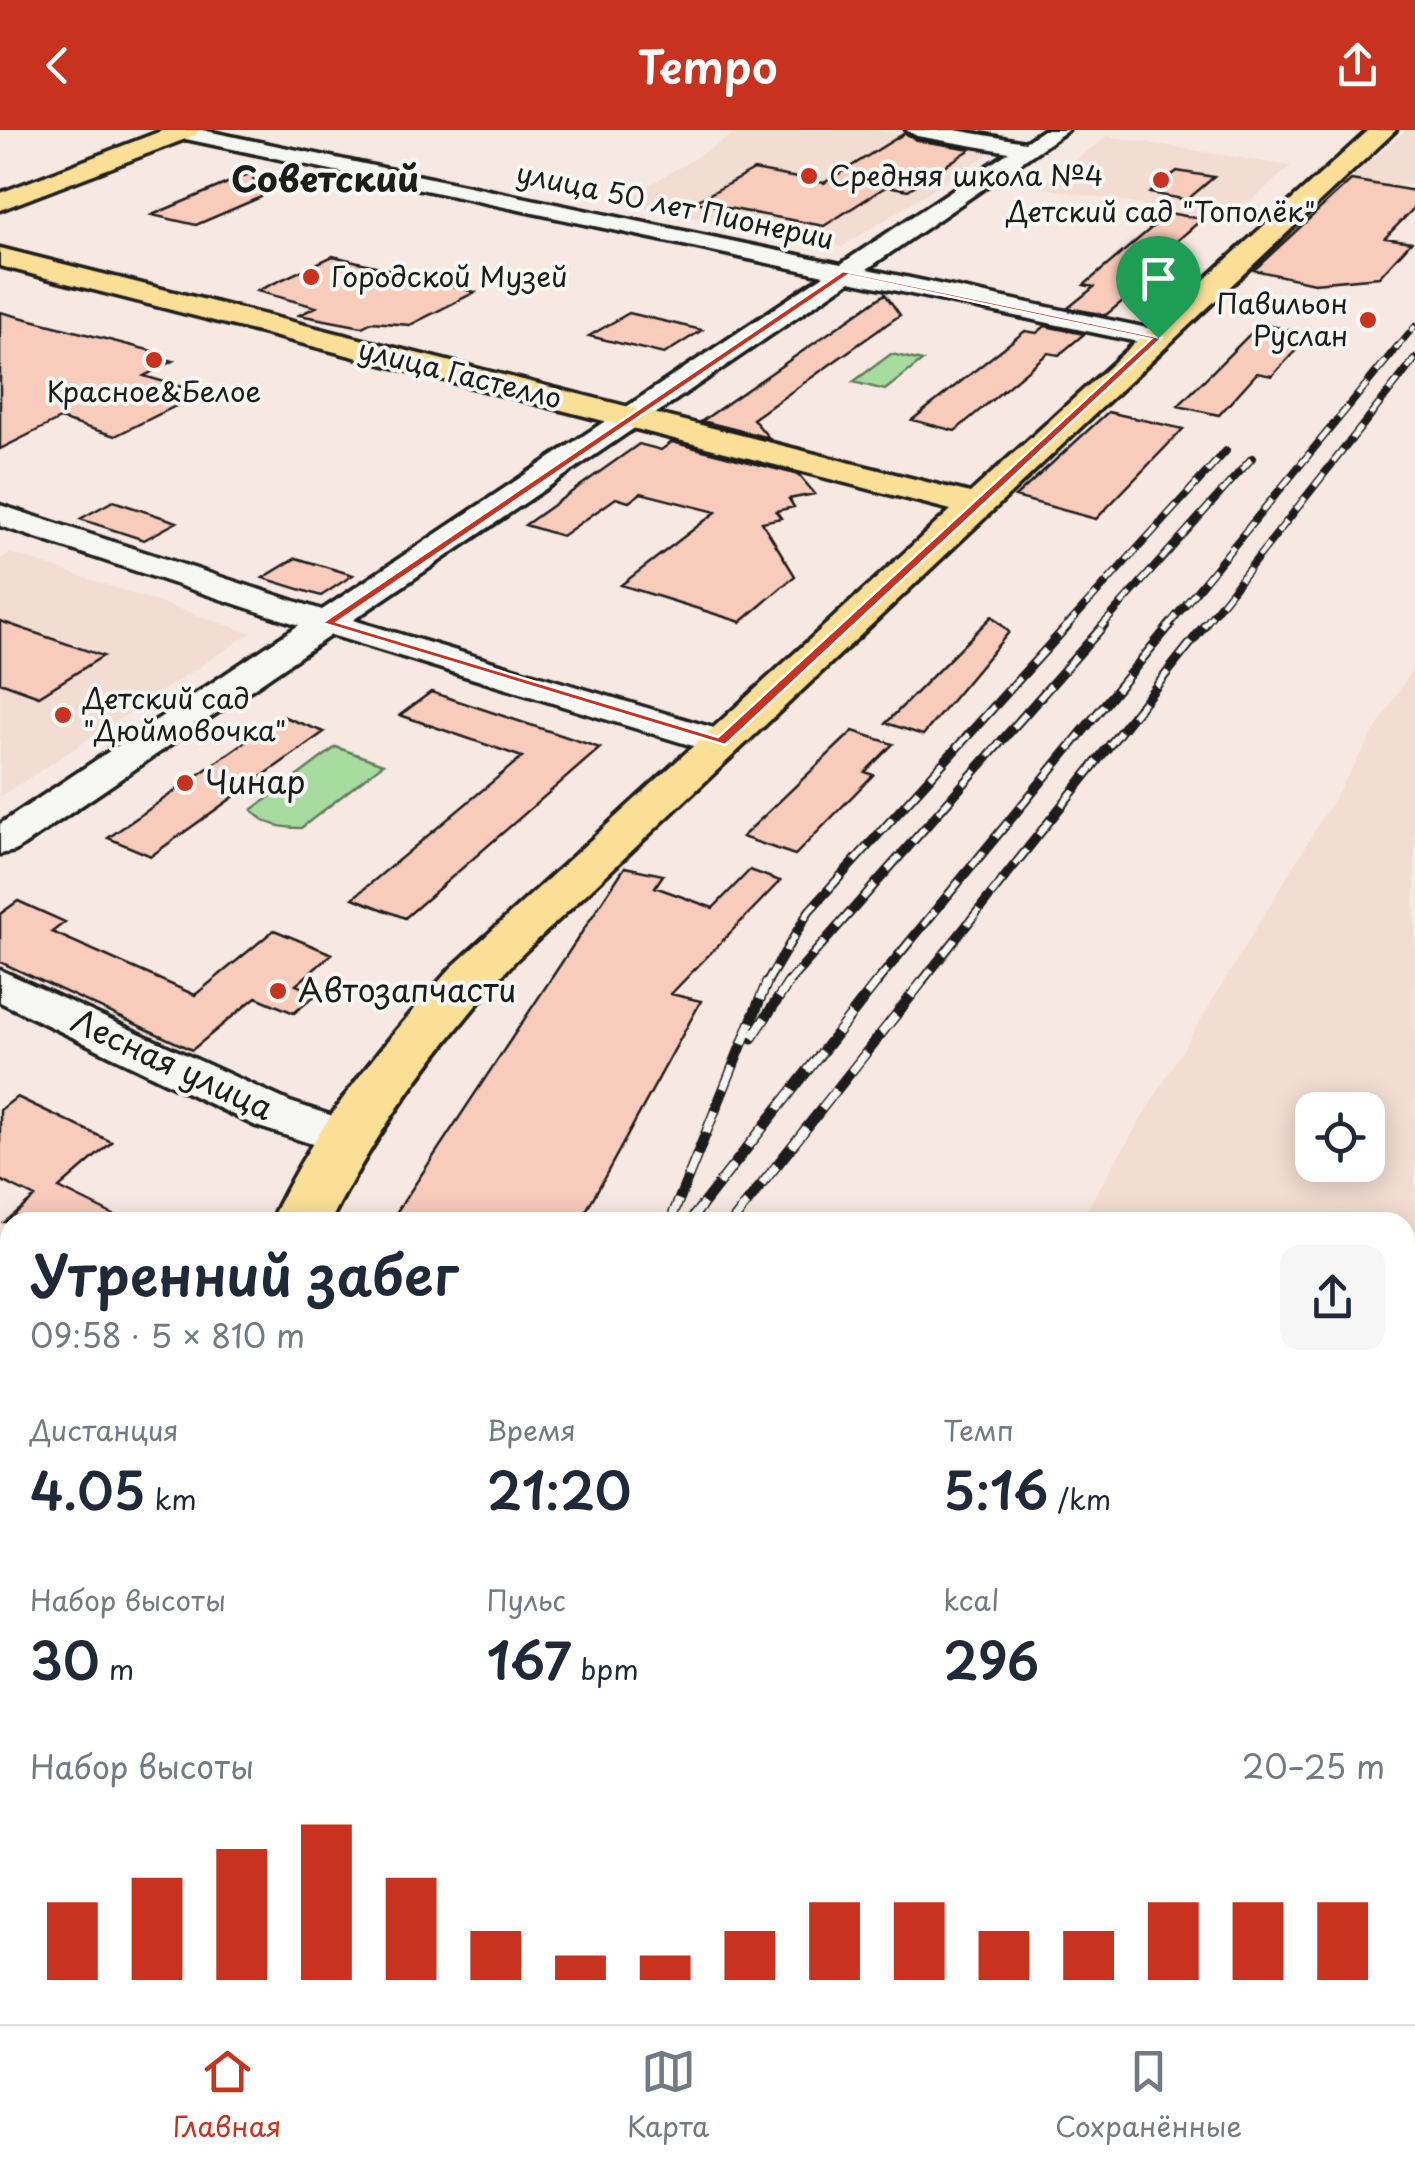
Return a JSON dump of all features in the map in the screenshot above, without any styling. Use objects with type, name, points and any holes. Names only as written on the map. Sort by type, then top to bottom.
[{"type":"main road","points":[[306,1212],[347,1138],[401,1058],[468,980],[527,920],[1384,130]]},
{"type":"main road","points":[[0,202],[184,131]]},
{"type":"main road","name":"улица Гастелло","points":[[0,256],[978,506]]},
{"type":"street","points":[[917,130],[1028,149]]},
{"type":"street","points":[[0,842],[1057,130]]},
{"type":"street","name":"улица 50 лет Пионерии","points":[[184,131],[1158,338]]},
{"type":"street","points":[[0,516],[328,623],[720,742]]},
{"type":"street","name":"Лесная улица","points":[[0,984],[273,1114],[347,1138]]},
{"type":"shaded area","name":"Средняя школа №4","points":[[741,130],[875,130],[994,150],[842,247],[737,226],[746,219],[727,215],[716,222],[620,203]]},
{"type":"shaded area","points":[[1406,130],[1415,130],[1415,185],[1383,185],[1373,194],[1340,188]]},
{"type":"shaded area","name":"Детский сад \"Тополёк\"","points":[[1108,136],[1291,166],[1228,220],[1038,187]]},
{"type":"shaded area","name":"Детский сад \"Дюймовочка\"","points":[[11,553],[251,633],[0,797],[0,559]]},
{"type":"shaded area","points":[[1415,664],[1415,1212],[1085,1212]]},
{"type":"green space","points":[[891,354],[922,361],[885,390],[853,382]]},
{"type":"green space","points":[[336,747],[383,764],[301,828],[274,825],[252,810]]},
{"type":"building","points":[[905,133],[916,140],[971,149],[908,190],[887,186],[824,226],[695,202],[754,170],[824,183]]},
{"type":"building","points":[[1177,171],[1214,177],[1187,200],[1150,193]]},
{"type":"building","points":[[251,173],[261,197],[196,225],[152,215]]},
{"type":"building","points":[[1351,180],[1415,191],[1415,207],[1385,238],[1411,242],[1379,277],[1314,283],[1254,270]]},
{"type":"building","points":[[1169,213],[1202,219],[1141,273],[1153,276],[1106,315],[1068,308],[1094,287],[1084,285]]},
{"type":"building","points":[[333,256],[475,292],[410,325],[372,322],[362,327],[299,315],[316,307],[257,291]]},
{"type":"building","points":[[885,294],[900,315],[753,419],[769,438],[702,421]]},
{"type":"building","points":[[0,312],[164,354],[157,357],[173,361],[144,376],[202,393],[115,436],[60,419],[0,449]]},
{"type":"building","points":[[629,313],[702,330],[664,354],[589,336]]},
{"type":"building","points":[[1260,324],[1311,334],[1272,376],[1257,373],[1219,415],[1178,406]]},
{"type":"building","points":[[1045,326],[1084,334],[1059,355],[1048,353],[955,431],[912,420],[1025,331],[1037,333]]},
{"type":"building","points":[[1108,412],[1183,429],[1096,519],[1015,497]]},
{"type":"building","points":[[672,442],[799,475],[815,494],[789,499],[794,507],[776,511],[781,518],[762,522],[795,576],[741,622],[621,585],[716,512],[641,493],[629,502],[616,498],[562,536],[525,525],[639,444],[661,450]]},
{"type":"building","points":[[113,501],[177,522],[144,540],[80,519]]},
{"type":"building","points":[[296,558],[353,575],[321,596],[263,578]]},
{"type":"building","points":[[992,616],[1009,632],[923,735],[886,723]]},
{"type":"building","points":[[0,621],[103,656],[39,696],[0,682]]},
{"type":"building","points":[[431,692],[600,748],[405,918],[353,898],[522,757],[400,715]]},
{"type":"building","points":[[282,716],[324,732],[151,856],[108,838]]},
{"type":"building","points":[[853,731],[893,744],[865,772],[873,775],[795,855],[742,837]]},
{"type":"building","points":[[625,867],[663,875],[655,887],[713,908],[750,870],[780,881],[671,994],[701,1001],[585,1212],[397,1212]]},
{"type":"building","points":[[18,901],[65,922],[52,932],[195,995],[274,930],[332,954],[296,985],[317,994],[294,1013],[256,997],[192,1050],[0,962],[0,914]]},
{"type":"building","points":[[17,1097],[112,1142],[59,1188],[108,1212],[17,1212],[35,1197],[0,1180],[0,1110]]},
{"type":"railway","points":[[1396,349],[1415,326]]},
{"type":"railway","points":[[1167,627],[1398,346]]},
{"type":"railway","points":[[1203,627],[1415,359]]},
{"type":"railway","points":[[1066,627],[1226,451]]},
{"type":"railway","points":[[1101,627],[1252,458]]},
{"type":"railway","points":[[767,983],[809,911],[1068,625]]},
{"type":"railway","points":[[787,984],[1104,625]]},
{"type":"railway","points":[[875,984],[1170,625]]},
{"type":"railway","points":[[920,984],[1205,625]]},
{"type":"railway","points":[[752,1038],[789,982]]},
{"type":"railway","points":[[697,1212],[877,982]]},
{"type":"railway","points":[[740,1212],[922,982]]},
{"type":"railway","points":[[674,1212],[767,983]]},
{"type":"place","name":"Средняя школа №4","points":[[809,176]]},
{"type":"place","name":"Детский сад \"Тополёк\"","points":[[1161,180]]},
{"type":"place","name":"Городской Музей","points":[[311,277]]},
{"type":"place","name":"Павильон Руслан","points":[[1368,320]]},
{"type":"place","name":"Красное&Белое","points":[[154,360]]},
{"type":"place","name":"Детский сад \"Дюймовочка\"","points":[[63,715]]},
{"type":"place","name":"Чинар","points":[[185,783]]},
{"type":"place","name":"Автозапчасти","points":[[278,991]]},
{"type":"district","name":"Советский","points":[[325,180]]},
{"type":"route","points":[[846,272],[1158,338],[720,742],[328,623],[846,272]]}]
